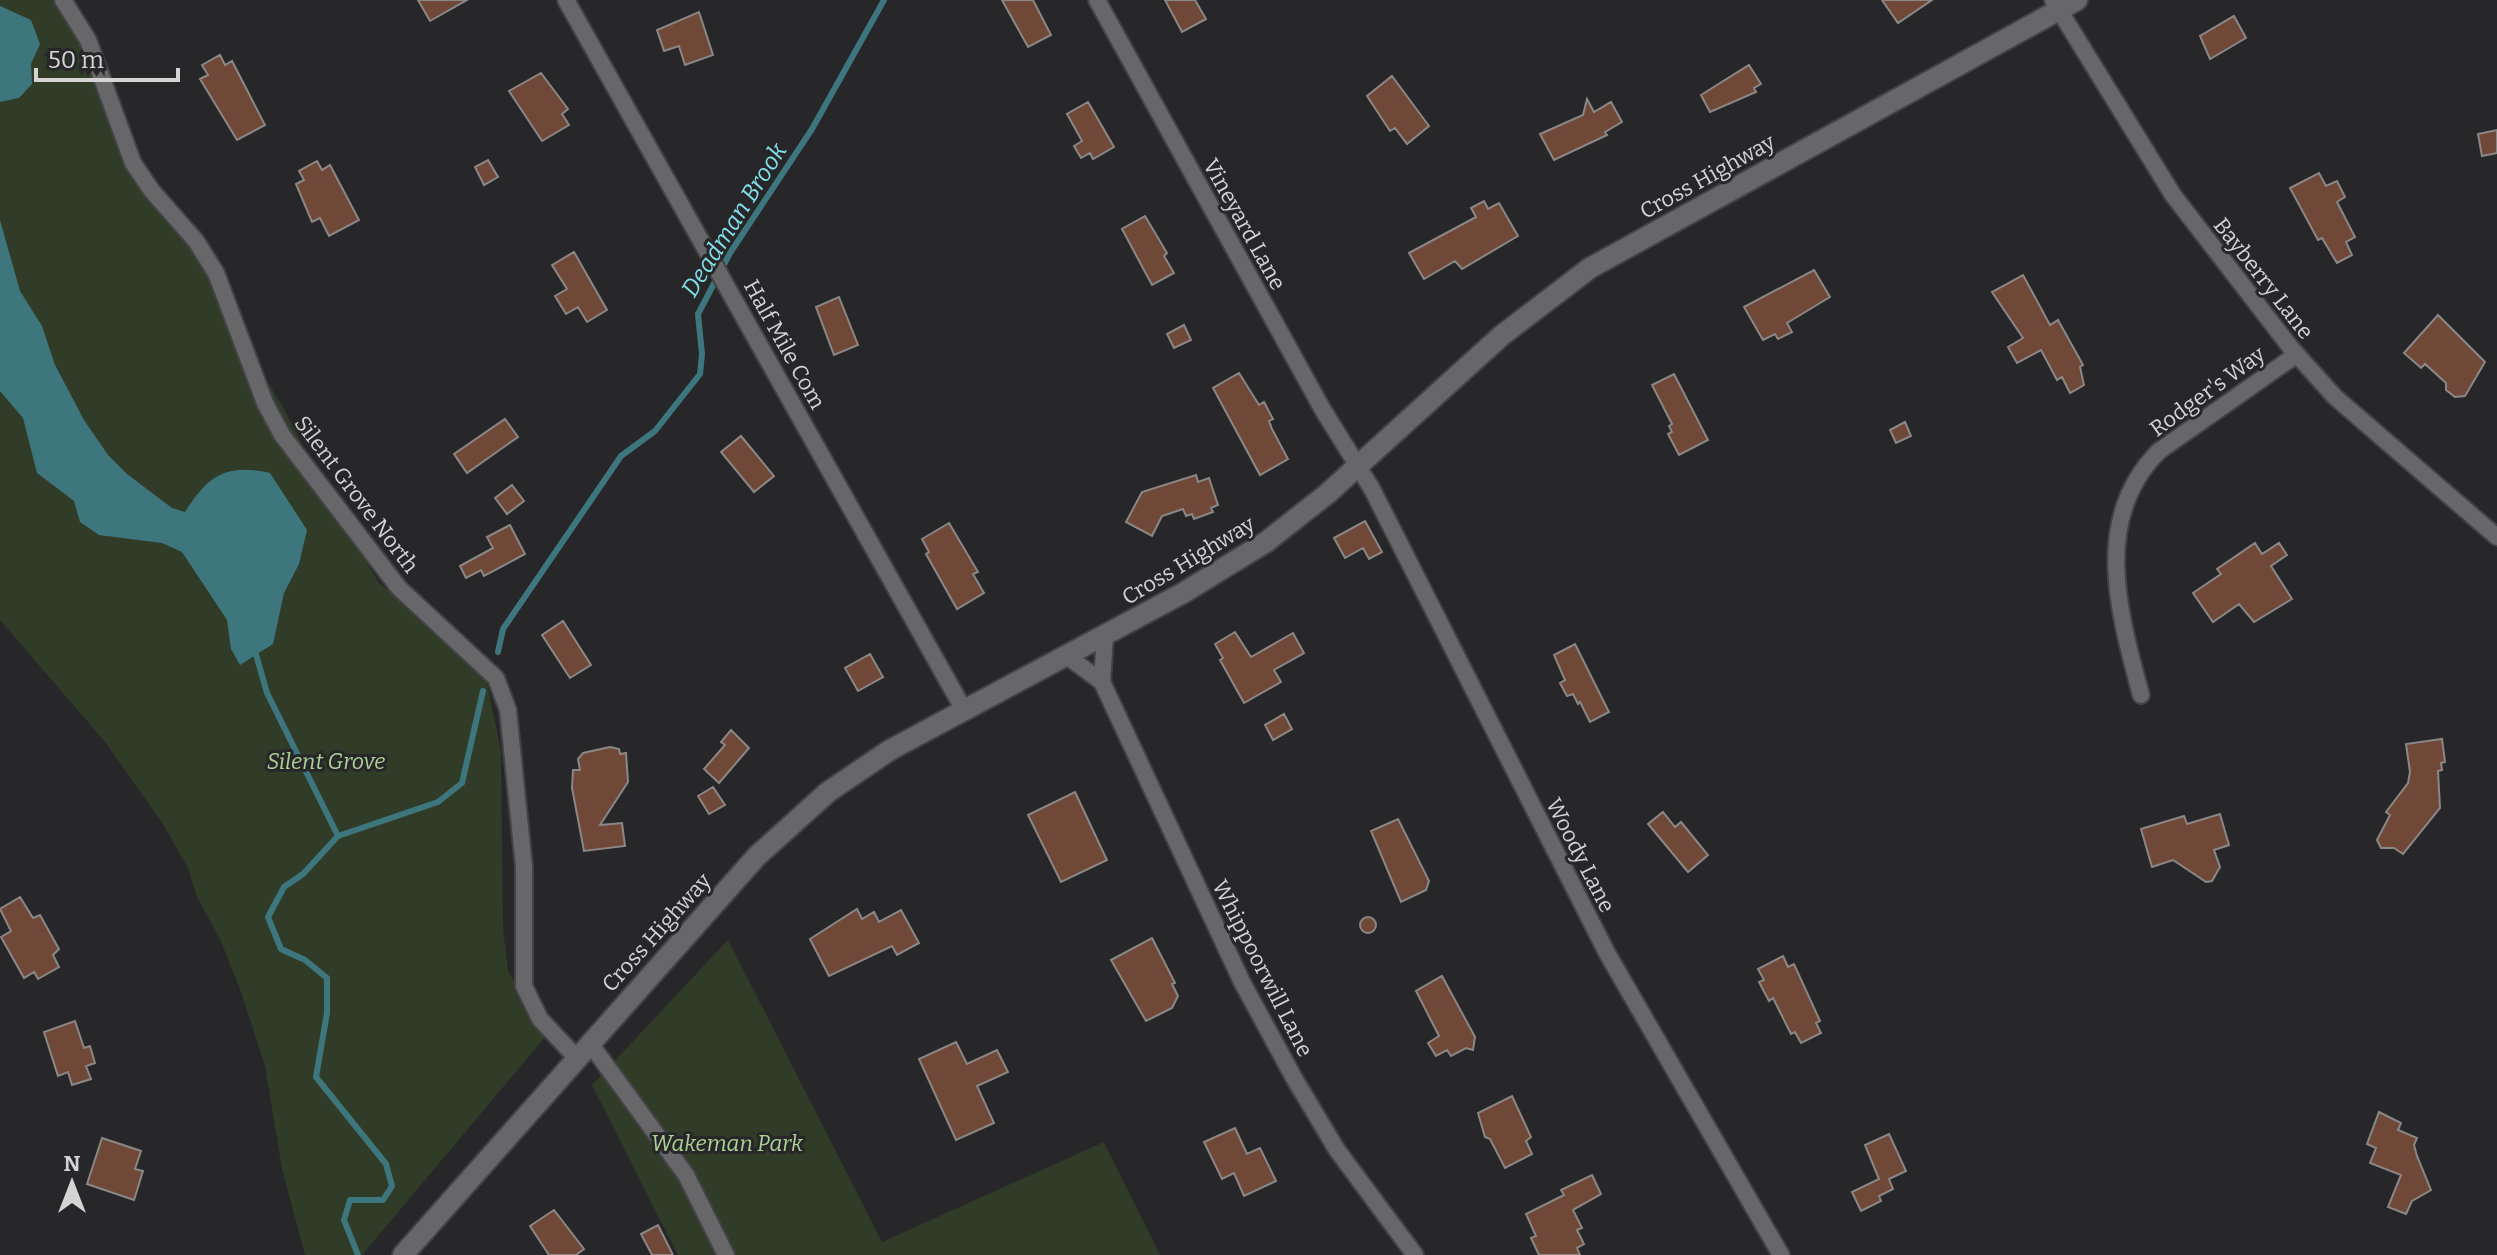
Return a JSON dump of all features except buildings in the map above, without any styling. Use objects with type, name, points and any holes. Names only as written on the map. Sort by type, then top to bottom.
[{"type":"street","name":"Silent Grove North","points":[[63,0],[88,40],[133,163],[152,191],[196,241],[216,273],[265,403],[282,435],[399,588],[478,659],[502,687],[508,710],[524,867],[524,986],[540,1019],[582,1050],[686,1175],[726,1255]]},
{"type":"street","name":"Half Mile Com","points":[[566,0],[964,710]]},
{"type":"street","name":"Vineyard Lane","points":[[1097,0],[1357,467]]},
{"type":"street","name":"Cross Highway","points":[[403,1255],[757,856],[803,812],[869,763],[1105,635],[1266,542],[1357,467],[1501,336],[1590,268],[2063,3]]},
{"type":"street","name":"Bayberry Lane","points":[[2063,3],[2173,195],[2296,355],[2335,397],[2497,537]]},
{"type":"street","name":"Rodger's Way","points":[[2141,695],[2115,568],[2115,540],[2125,500],[2146,465],[2159,451],[2296,355]]},
{"type":"street","name":"Woody Lane","points":[[1357,467],[1372,489],[1607,953],[1781,1255]]},
{"type":"street","name":"Whippoorwill Lane","points":[[1102,682],[1105,635]]},
{"type":"street","name":"Whippoorwill Lane","points":[[1067,656],[1102,682],[1242,982],[1301,1091],[1337,1150],[1415,1255]]},
{"type":"green space","name":"Silent Grove","points":[[0,0],[62,0],[121,137],[189,226],[222,308],[283,407],[341,521],[379,583],[450,636],[485,674],[501,751],[503,927],[508,972],[551,1030],[362,1255],[305,1255],[282,1169],[265,1066],[240,989],[220,939],[197,897],[188,868],[163,824],[106,743],[0,620]]},
{"type":"green space","name":"Wakeman Park","points":[[728,940],[882,1242],[1104,1142],[1160,1255],[678,1255],[592,1085]]},
{"type":"water","points":[[0,6],[31,20],[40,44],[31,64],[32,84],[19,98],[0,102]]},
{"type":"water","points":[[0,220],[20,291],[42,326],[55,365],[84,420],[108,455],[127,474],[172,508],[185,512],[202,489],[219,475],[241,470],[270,473],[307,530],[299,564],[284,593],[273,644],[240,665],[231,649],[227,620],[182,552],[162,543],[99,535],[80,522],[74,501],[37,473],[23,418],[0,391]]},
{"type":"waterway","name":"Deadman Brook","points":[[498,652],[503,629],[621,456],[655,431],[700,374],[702,354],[698,314],[730,253],[812,129],[884,0]]},
{"type":"waterway","points":[[255,651],[267,693],[338,836]]},
{"type":"waterway","name":"Deadman Brook","points":[[358,1255],[344,1220],[350,1200],[383,1200],[392,1186],[386,1164],[316,1077],[327,1013],[327,978],[305,960],[281,949],[268,917],[284,887],[303,874],[338,836],[438,802],[462,783],[483,691]]}]
